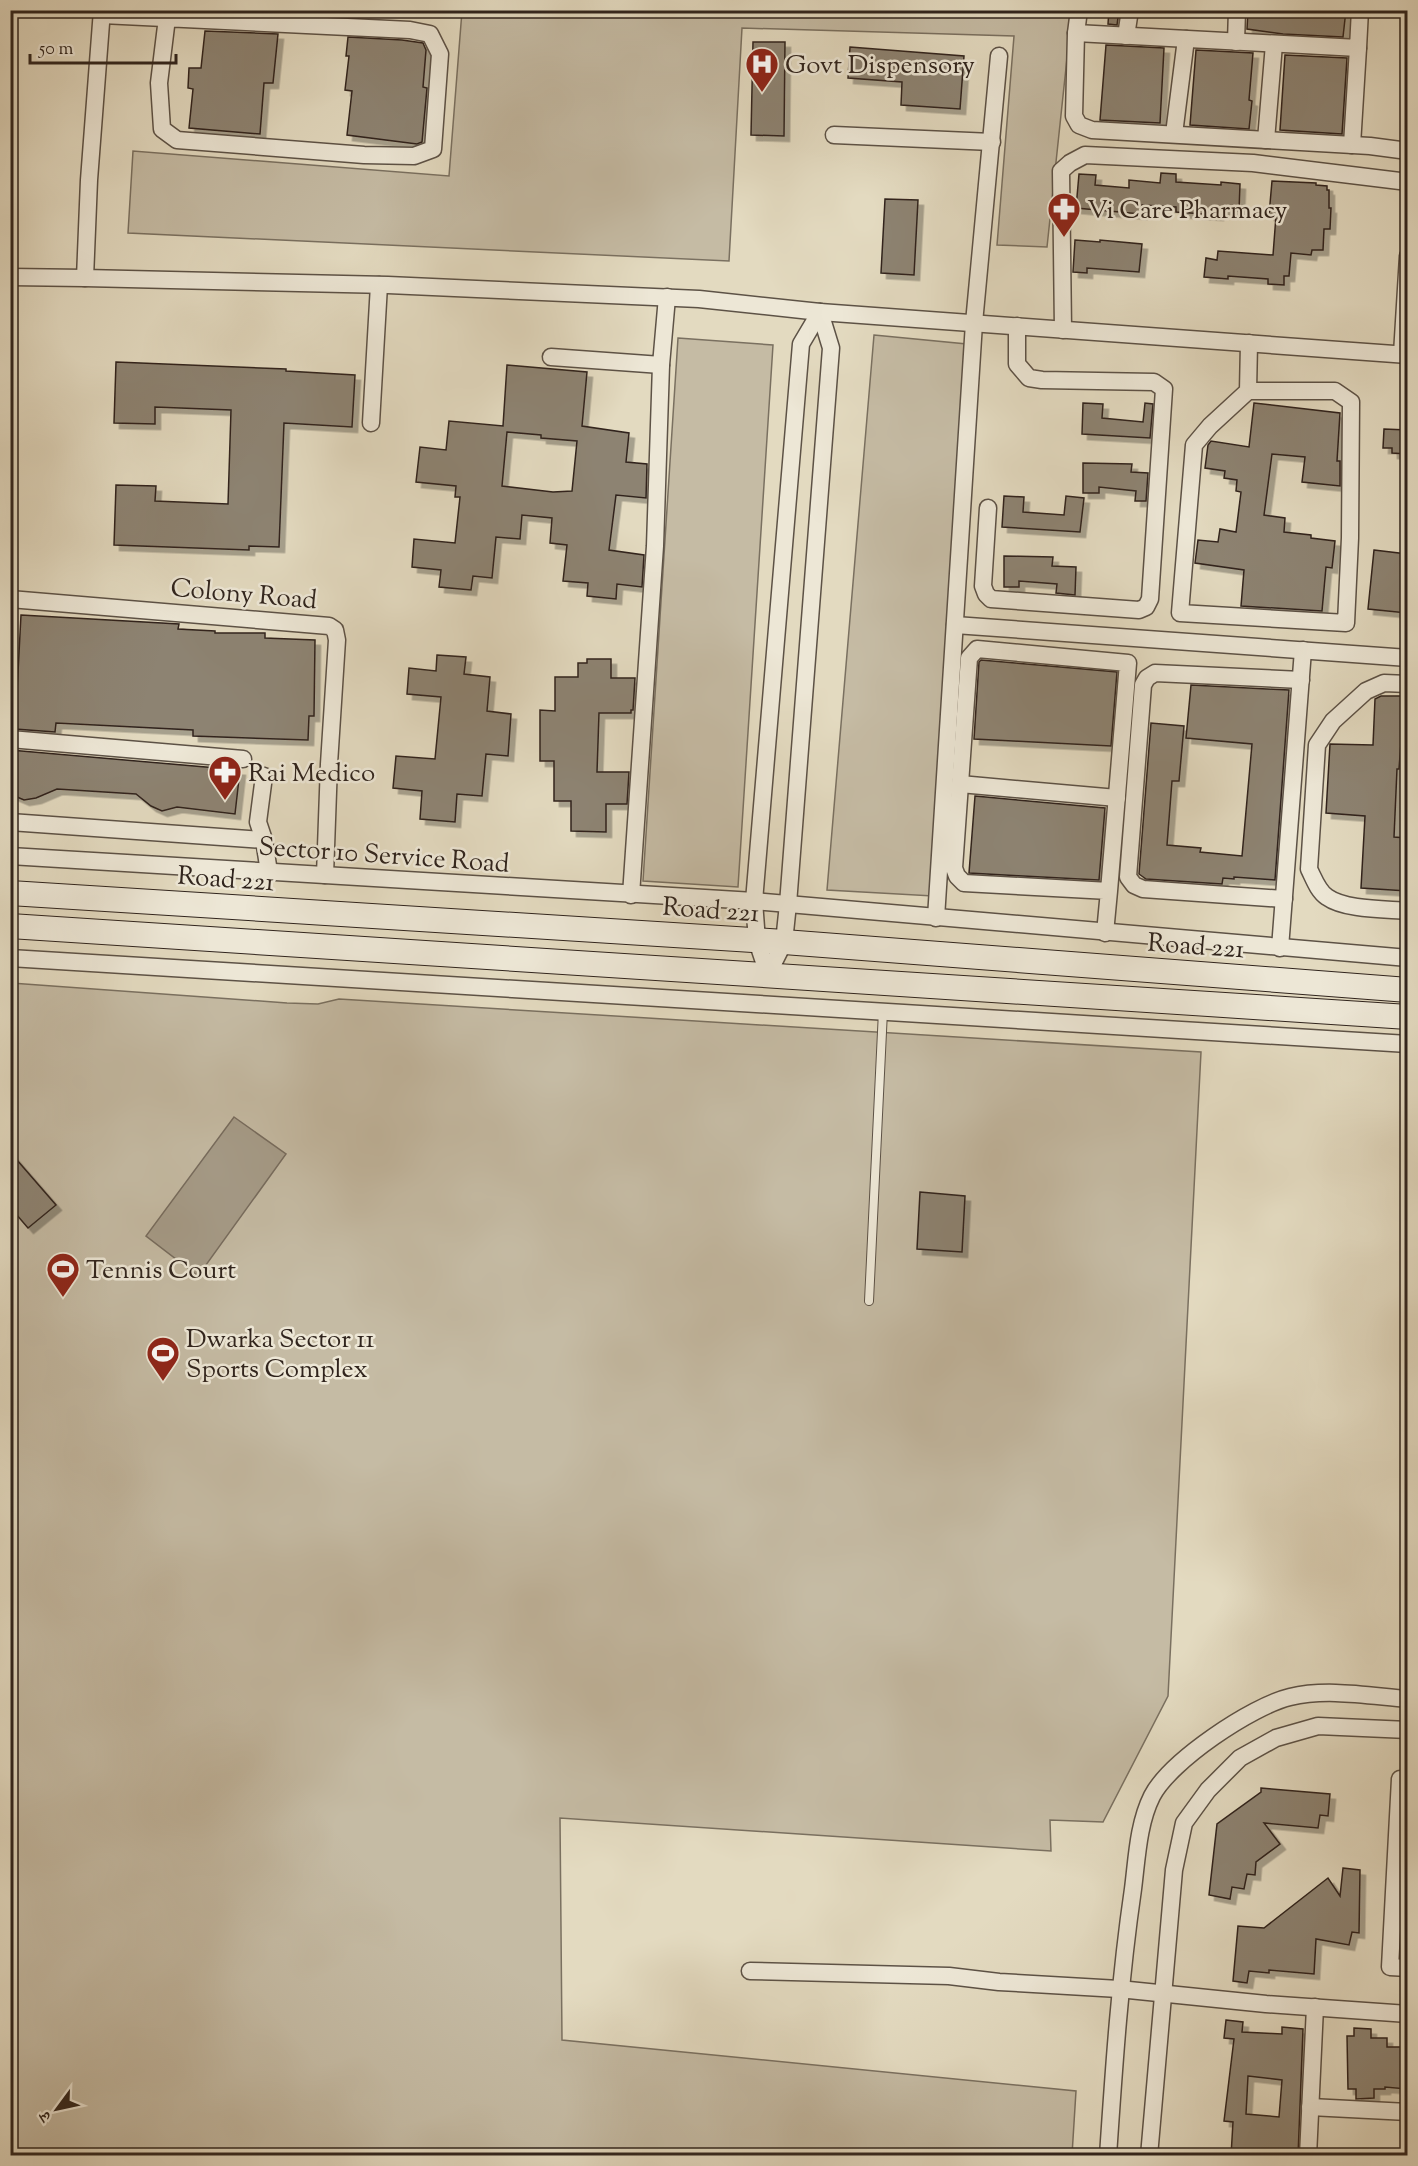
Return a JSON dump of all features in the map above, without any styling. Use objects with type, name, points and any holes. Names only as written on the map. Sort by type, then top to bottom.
[{"type":"main road","name":"Road 221","points":[[10,893],[784,942],[1407,990]]},
{"type":"main road","points":[[10,926],[1407,1017]]},
{"type":"street","points":[[1079,10],[1076,33],[1074,116],[1079,125],[1092,130],[1352,144],[1407,151]]},
{"type":"street","points":[[1126,36],[1130,10]]},
{"type":"street","points":[[1236,42],[1237,10]]},
{"type":"street","points":[[1352,144],[1360,10]]},
{"type":"street","points":[[85,278],[89,180],[102,13],[411,30],[430,34],[440,54],[433,149],[414,156],[394,156],[177,140],[162,129],[159,83],[167,18]]},
{"type":"street","points":[[1076,33],[1358,48]]},
{"type":"street","points":[[1173,134],[1186,39]]},
{"type":"street","points":[[1266,140],[1274,44]]},
{"type":"street","points":[[936,918],[974,323],[999,56]]},
{"type":"street","points":[[834,135],[992,142]]},
{"type":"street","points":[[1063,330],[1061,171],[1085,155],[1253,163],[1407,182]]},
{"type":"street","points":[[10,278],[379,285],[667,297],[820,312],[1405,355],[1407,256]]},
{"type":"street","points":[[371,423],[379,285]]},
{"type":"street","points":[[631,895],[655,546],[661,365],[667,297]]},
{"type":"street","points":[[768,974],[757,941],[754,902],[801,344],[820,312]]},
{"type":"street","points":[[768,974],[784,942],[788,904],[831,348],[820,312]]},
{"type":"street","points":[[988,508],[983,586],[991,599],[1138,610],[1146,607],[1150,599],[1164,389],[1154,382],[1029,378],[1017,364],[1017,327]]},
{"type":"street","points":[[1248,391],[1335,392],[1352,402],[1346,623],[1180,613],[1194,445],[1210,426],[1248,391],[1249,343]]},
{"type":"street","points":[[551,357],[661,365]]},
{"type":"street","name":"Colony Road","points":[[10,599],[329,626],[335,630],[337,640],[325,875]]},
{"type":"street","points":[[955,625],[1407,658]]},
{"type":"street","points":[[1105,933],[1128,663],[1127,637]]},
{"type":"street","points":[[1109,891],[964,883],[957,876],[954,868],[969,658],[977,649],[1128,663]]},
{"type":"street","points":[[1280,948],[1303,650]]},
{"type":"street","points":[[1284,899],[1143,890],[1134,885],[1128,877],[1143,685],[1147,678],[1155,673],[1301,680]]},
{"type":"street","points":[[1407,684],[1384,682],[1366,691],[1333,721],[1317,745],[1309,869],[1326,897],[1343,905],[1407,911]]},
{"type":"street","points":[[10,739],[243,759]]},
{"type":"street","points":[[264,776],[258,822],[264,840],[269,872]]},
{"type":"street","points":[[960,784],[1117,798]]},
{"type":"street","points":[[10,822],[264,840]]},
{"type":"street","name":"Sector 10 Service Road","points":[[10,856],[788,904],[1407,958]]},
{"type":"street","points":[[10,958],[1407,1044]]},
{"type":"street","points":[[1108,2156],[1119,1989],[1142,1822],[1153,1794],[1175,1767],[1226,1727],[1254,1711],[1289,1697],[1317,1693],[1407,1699]]},
{"type":"street","points":[[1149,2156],[1174,1870],[1184,1823],[1208,1790],[1240,1758],[1276,1738],[1318,1726],[1407,1730]]},
{"type":"street","points":[[1407,1780],[1401,1779],[1390,1967],[1407,1968]]},
{"type":"street","points":[[750,1971],[949,1976],[999,1982],[1119,1989],[1407,2013]]},
{"type":"street","points":[[1308,2156],[1315,2007]]},
{"type":"street","points":[[1310,2107],[1407,2112]]},
{"type":"lane","points":[[869,1301],[883,1011]]},
{"type":"shaded area","points":[[462,11],[1072,11],[1047,247],[997,245],[1014,36],[742,28],[729,261],[128,233],[133,151],[449,176]]},
{"type":"shaded area","points":[[874,335],[977,345],[933,896],[827,890]]},
{"type":"shaded area","points":[[678,338],[773,345],[738,887],[643,881]]},
{"type":"shaded area","points":[[11,983],[287,1003],[318,1004],[339,999],[1201,1052],[1168,1696],[1103,1822],[1050,1820],[1051,1851],[560,1818],[562,2040],[1076,2091],[1072,2155],[11,2155]]},
{"type":"shaded area","points":[[234,1117],[286,1154],[198,1276],[146,1236]]},
{"type":"building","points":[[1109,10],[1119,10],[1117,25],[1108,24]]},
{"type":"building","points":[[1248,10],[1346,10],[1343,37],[1283,34],[1247,29]]},
{"type":"building","points":[[205,31],[278,34],[273,83],[264,83],[260,134],[189,128],[193,89],[188,88],[189,68],[201,68]]},
{"type":"building","points":[[348,37],[423,43],[426,50],[423,87],[427,88],[422,142],[417,144],[347,135],[352,91],[345,90],[349,56],[346,56]]},
{"type":"building","points":[[753,42],[785,42],[784,136],[751,135]]},
{"type":"building","points":[[1106,45],[1164,48],[1160,123],[1100,120]]},
{"type":"building","points":[[850,47],[964,56],[960,109],[901,105],[902,82],[848,78]]},
{"type":"building","points":[[1196,50],[1253,53],[1249,129],[1190,125]]},
{"type":"building","points":[[1285,55],[1347,58],[1342,134],[1280,130]]},
{"type":"building","points":[[1161,173],[1176,174],[1176,182],[1240,184],[1239,211],[1218,209],[1218,215],[1176,212],[1176,207],[1142,205],[1141,214],[1076,208],[1079,174],[1096,175],[1095,185],[1129,188],[1129,180],[1160,183]]},
{"type":"building","points":[[1272,181],[1316,183],[1316,185],[1327,186],[1329,208],[1331,208],[1330,229],[1324,229],[1323,250],[1312,250],[1311,255],[1291,253],[1289,276],[1284,276],[1284,285],[1268,284],[1268,279],[1204,277],[1206,258],[1217,260],[1218,251],[1273,255],[1276,216],[1269,215]]},
{"type":"building","points":[[885,199],[918,200],[914,275],[881,273]]},
{"type":"building","points":[[1075,240],[1142,244],[1139,272],[1087,268],[1087,273],[1073,272]]},
{"type":"building","points":[[116,362],[286,369],[286,371],[355,375],[352,427],[284,423],[279,547],[249,546],[249,550],[114,545],[116,485],[156,486],[155,501],[228,504],[231,410],[155,407],[155,424],[114,423]]},
{"type":"building","points":[[507,365],[587,372],[582,426],[629,433],[626,462],[647,464],[646,498],[616,495],[609,550],[644,555],[642,587],[617,584],[616,599],[587,596],[588,583],[563,581],[567,545],[550,543],[552,518],[522,515],[520,539],[496,537],[492,578],[473,576],[471,590],[439,587],[441,570],[412,567],[414,539],[455,543],[460,497],[455,497],[456,486],[416,482],[420,447],[446,450],[449,421],[503,426]],"holes":[[[507,432],[541,435],[541,438],[577,441],[572,491],[553,492],[502,486]]]},
{"type":"building","points":[[1083,403],[1103,404],[1102,418],[1143,422],[1145,403],[1153,404],[1150,438],[1082,434]]},
{"type":"building","points":[[1254,403],[1340,413],[1337,461],[1340,461],[1340,486],[1302,482],[1305,457],[1272,454],[1264,515],[1285,518],[1284,532],[1335,541],[1332,568],[1326,567],[1322,611],[1241,606],[1244,570],[1195,563],[1198,540],[1218,542],[1220,529],[1236,532],[1241,492],[1236,491],[1237,480],[1224,478],[1225,471],[1205,468],[1208,445],[1211,441],[1249,447]]},
{"type":"building","points":[[1384,429],[1407,430],[1407,454],[1392,453],[1392,448],[1383,448]]},
{"type":"building","points":[[1083,463],[1132,464],[1131,472],[1148,473],[1146,501],[1135,501],[1136,491],[1099,487],[1099,493],[1083,493]]},
{"type":"building","points":[[1004,496],[1024,497],[1023,512],[1064,515],[1066,496],[1084,498],[1080,532],[1002,527]]},
{"type":"building","points":[[1374,550],[1407,554],[1407,613],[1368,609]]},
{"type":"building","points":[[1004,556],[1053,557],[1052,566],[1076,567],[1075,595],[1056,593],[1057,584],[1019,581],[1019,587],[1004,587]]},
{"type":"building","points":[[21,615],[179,624],[178,629],[215,631],[215,633],[265,633],[265,638],[315,640],[314,716],[309,716],[308,740],[193,736],[193,730],[56,723],[55,732],[15,729]]},
{"type":"building","points":[[437,655],[466,657],[464,674],[490,677],[487,711],[511,714],[508,756],[486,754],[482,796],[457,794],[455,822],[420,819],[422,791],[393,788],[396,756],[435,759],[441,697],[407,694],[409,668],[436,671]]},
{"type":"building","points":[[587,659],[611,659],[611,678],[635,678],[631,713],[599,713],[597,772],[629,772],[627,804],[606,804],[606,832],[571,831],[571,801],[554,801],[554,761],[540,761],[540,710],[555,711],[555,677],[578,677],[578,663],[587,663]]},
{"type":"building","points":[[981,660],[1117,672],[1111,746],[974,739],[979,662]]},
{"type":"building","points":[[1191,685],[1289,690],[1275,880],[1234,877],[1234,879],[1223,878],[1222,884],[1146,879],[1139,874],[1151,723],[1184,726],[1179,781],[1172,781],[1167,845],[1201,848],[1200,852],[1242,856],[1252,744],[1186,738]]},
{"type":"building","points":[[1381,696],[1401,696],[1401,707],[1407,707],[1407,730],[1402,730],[1399,769],[1397,769],[1394,837],[1407,838],[1407,891],[1361,888],[1365,816],[1326,813],[1330,744],[1373,745],[1375,699]]},
{"type":"building","points":[[10,750],[240,770],[235,814],[177,807],[162,811],[151,806],[136,794],[57,789],[36,798],[24,800],[10,794]]},
{"type":"building","points":[[975,796],[1105,808],[1099,880],[969,873]]},
{"type":"building","points":[[10,1152],[56,1205],[28,1228],[10,1207]]},
{"type":"building","points":[[920,1192],[965,1196],[962,1252],[917,1249]]},
{"type":"building","points":[[1261,1788],[1330,1794],[1328,1816],[1320,1815],[1318,1828],[1264,1823],[1280,1844],[1256,1862],[1255,1875],[1247,1874],[1244,1889],[1232,1887],[1230,1899],[1209,1895],[1217,1824],[1261,1792]]},
{"type":"building","points":[[1343,1868],[1360,1870],[1359,1933],[1352,1932],[1349,1945],[1316,1939],[1314,1974],[1269,1970],[1269,1973],[1249,1971],[1247,1983],[1233,1981],[1238,1926],[1264,1928],[1328,1878],[1340,1896]]},
{"type":"building","points":[[1226,2020],[1243,2022],[1242,2032],[1282,2034],[1282,2027],[1303,2029],[1298,2156],[1231,2156],[1233,2122],[1224,2121],[1234,2039],[1224,2038]],"holes":[[[1248,2076],[1282,2080],[1279,2117],[1246,2114]]]},
{"type":"building","points":[[1354,2028],[1371,2029],[1371,2038],[1387,2038],[1387,2047],[1407,2047],[1407,2089],[1385,2087],[1385,2089],[1374,2089],[1374,2098],[1356,2099],[1356,2089],[1348,2089],[1347,2036],[1354,2036]]},
{"type":"waterway","points":[[10,2153],[29,2156]]},
{"type":"place","name":"Govt Dispensory","points":[[762,93]]},
{"type":"place","name":"Vi Care Pharmacy","points":[[1064,238]]},
{"type":"place","name":"Rai Medico","points":[[225,801]]},
{"type":"place","name":"Tennis Court","points":[[63,1298]]},
{"type":"place","name":"Dwarka Sector 11 Sports Complex","points":[[163,1382]]}]
